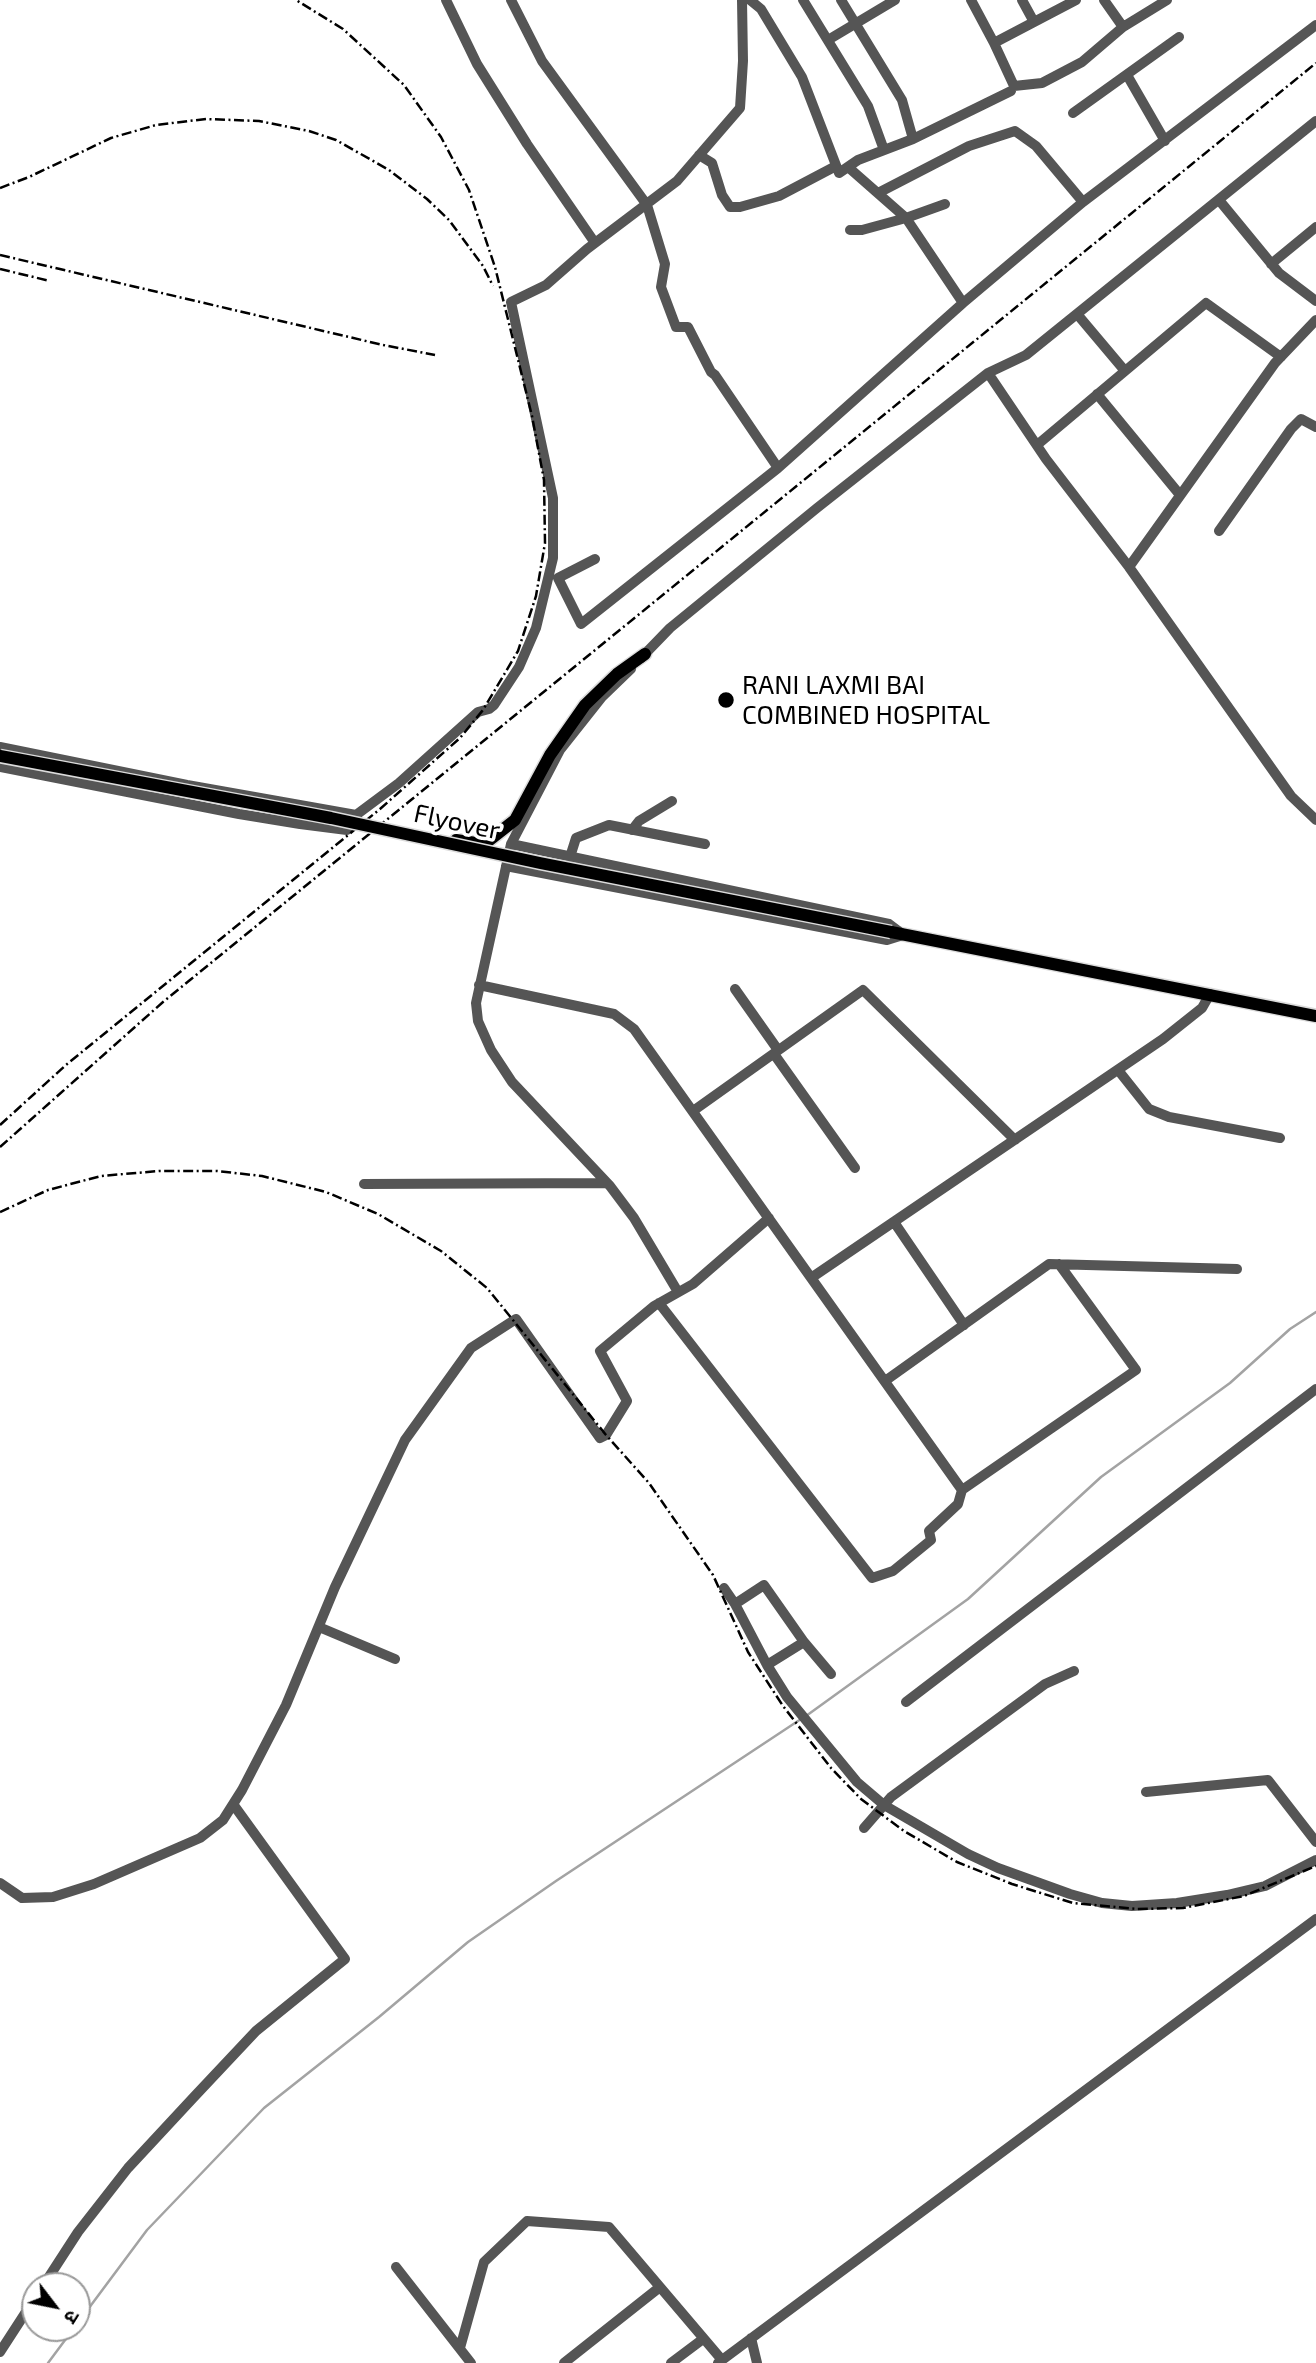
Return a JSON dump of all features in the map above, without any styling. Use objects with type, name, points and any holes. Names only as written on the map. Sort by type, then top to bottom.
[{"type":"main road","points":[[415,836],[425,834],[476,843],[487,842],[502,831],[515,820],[550,755],[585,705],[645,654]]},
{"type":"main road","name":"Flyover","points":[[0,756],[331,818],[897,934],[1316,1016]]},
{"type":"street","points":[[446,0],[484,75],[527,144],[596,243]]},
{"type":"street","points":[[510,0],[542,61],[647,205],[664,264],[661,287],[677,327],[688,327],[711,372],[778,468]]},
{"type":"street","points":[[0,747],[187,785],[356,814],[399,783],[478,712],[494,705],[519,667],[536,628],[553,558],[553,498],[511,302],[546,285],[677,181],[740,108],[743,61],[742,0]]},
{"type":"street","points":[[750,0],[761,9],[802,77],[839,173],[858,160],[913,139],[1011,91]]},
{"type":"street","points":[[803,0],[868,106],[884,150]]},
{"type":"street","points":[[841,0],[902,100],[913,139]]},
{"type":"street","points":[[828,40],[895,0]]},
{"type":"street","points":[[971,0],[995,43],[1014,86],[1042,83],[1082,62],[1123,27],[1167,0]]},
{"type":"street","points":[[1023,0],[1034,22]]},
{"type":"street","points":[[995,43],[1076,0]]},
{"type":"street","points":[[1104,0],[1123,27]]},
{"type":"street","points":[[595,559],[558,578],[582,624],[778,468],[963,303],[1083,202],[1316,25]]},
{"type":"street","points":[[1073,113],[1179,37]]},
{"type":"street","points":[[1127,75],[1165,141]]},
{"type":"street","points":[[678,1292],[634,1218],[607,1183],[512,1082],[491,1050],[478,1021],[476,1003],[479,985],[511,844],[560,750],[595,705],[670,628],[988,373],[1027,355],[1316,121]]},
{"type":"street","points":[[880,192],[969,146],[1015,131],[1036,146],[1083,202]]},
{"type":"street","points":[[699,155],[712,163],[722,195],[730,207],[740,207],[779,196],[836,166]]},
{"type":"street","points":[[848,167],[880,192],[906,218],[963,303]]},
{"type":"street","points":[[1219,200],[1279,273],[1316,301]]},
{"type":"street","points":[[850,230],[862,230],[906,218],[945,204]]},
{"type":"street","points":[[1271,264],[1316,228]]},
{"type":"street","points":[[1037,445],[1206,303],[1281,357]]},
{"type":"street","points":[[1077,314],[1125,371]]},
{"type":"street","points":[[1129,567],[1281,357],[1316,320]]},
{"type":"street","points":[[988,373],[1291,796],[1316,821]]},
{"type":"street","points":[[1097,394],[1180,495]]},
{"type":"street","points":[[1219,531],[1291,429],[1301,419],[1316,427]]},
{"type":"street","points":[[0,767],[300,824],[347,830],[357,820],[356,814]]},
{"type":"street","points":[[632,830],[639,821],[672,801]]},
{"type":"street","points":[[570,857],[576,838],[609,825],[705,844]]},
{"type":"street","points":[[506,866],[887,940],[897,934],[889,923],[511,844]]},
{"type":"street","points":[[479,985],[614,1014],[634,1029],[962,1490]]},
{"type":"street","points":[[735,989],[855,1168]]},
{"type":"street","points":[[693,1111],[863,990],[1015,1140]]},
{"type":"street","points":[[811,1278],[1163,1039],[1202,1008],[1210,994]]},
{"type":"street","points":[[1118,1070],[1149,1109],[1169,1117],[1280,1138]]},
{"type":"street","points":[[364,1184],[607,1183]]},
{"type":"street","points":[[0,1883],[22,1898],[53,1897],[94,1884],[200,1838],[223,1820],[286,1705],[338,1580],[405,1440],[471,1348],[516,1320],[600,1438],[606,1434],[627,1401],[600,1351],[659,1303],[693,1284],[769,1219]]},
{"type":"street","points":[[894,1222],[964,1325]]},
{"type":"street","points":[[885,1381],[1049,1264],[1237,1269]]},
{"type":"street","points":[[659,1303],[872,1578],[893,1572],[931,1540],[929,1531],[958,1504],[962,1490],[1136,1370],[1059,1265]]},
{"type":"street","points":[[906,1702],[1316,1389]]},
{"type":"street","points":[[735,1604],[764,1585],[804,1642],[831,1674]]},
{"type":"street","points":[[723,1588],[735,1604],[766,1665],[787,1697],[857,1782],[884,1805],[968,1854],[998,1868],[1070,1895],[1102,1903],[1144,1905],[1177,1903],[1265,1886],[1316,1860]]},
{"type":"street","points":[[318,1627],[395,1659]]},
{"type":"street","points":[[766,1665],[804,1642]]},
{"type":"street","points":[[864,1828],[891,1797],[1045,1684],[1074,1671]]},
{"type":"street","points":[[1146,1792],[1268,1780],[1316,1842]]},
{"type":"street","points":[[52,2272],[78,2232],[128,2168],[192,2098],[256,2032],[345,1959],[233,1804]]},
{"type":"street","points":[[460,2348],[484,2262],[527,2221],[609,2227],[704,2339],[720,2362],[1316,1919]]},
{"type":"street","points":[[396,2267],[471,2363]]},
{"type":"street","points":[[564,2363],[660,2287]]},
{"type":"street","points":[[0,2352],[21,2320]]},
{"type":"street","points":[[671,2363],[704,2339]]},
{"type":"street","points":[[751,2339],[757,2363]]},
{"type":"waterway","points":[[806,1716],[968,1599],[1101,1477],[1230,1383],[1290,1329],[1316,1312]]},
{"type":"waterway","points":[[91,2305],[147,2230],[264,2108],[468,1942],[801,1719]]},
{"type":"waterway","points":[[48,2363],[64,2342]]},
{"type":"railway","points":[[0,1125],[66,1065],[380,809],[460,738],[483,710],[518,651],[536,596],[545,543],[544,480],[532,416],[495,267],[469,190],[441,137],[404,85],[343,29],[296,0]]},
{"type":"railway","points":[[0,1147],[163,1002],[1316,63]]},
{"type":"railway","points":[[0,188],[111,138],[156,125],[206,119],[259,121],[309,131],[336,140],[389,170],[449,220],[483,266],[493,286]]},
{"type":"railway","points":[[0,255],[435,355]]},
{"type":"railway","points":[[0,269],[50,281]]},
{"type":"railway","points":[[0,1212],[48,1190],[101,1176],[159,1171],[217,1171],[262,1176],[326,1192],[378,1214],[441,1251],[487,1288],[606,1435],[649,1483],[713,1575],[748,1652],[783,1706],[831,1768],[861,1799],[904,1831],[957,1862],[1012,1884],[1073,1903],[1137,1909],[1183,1908],[1244,1896],[1316,1866]]},
{"type":"place","name":"RANI LAXMI BAI COMBINED HOSPITAL","points":[[726,700]]}]
